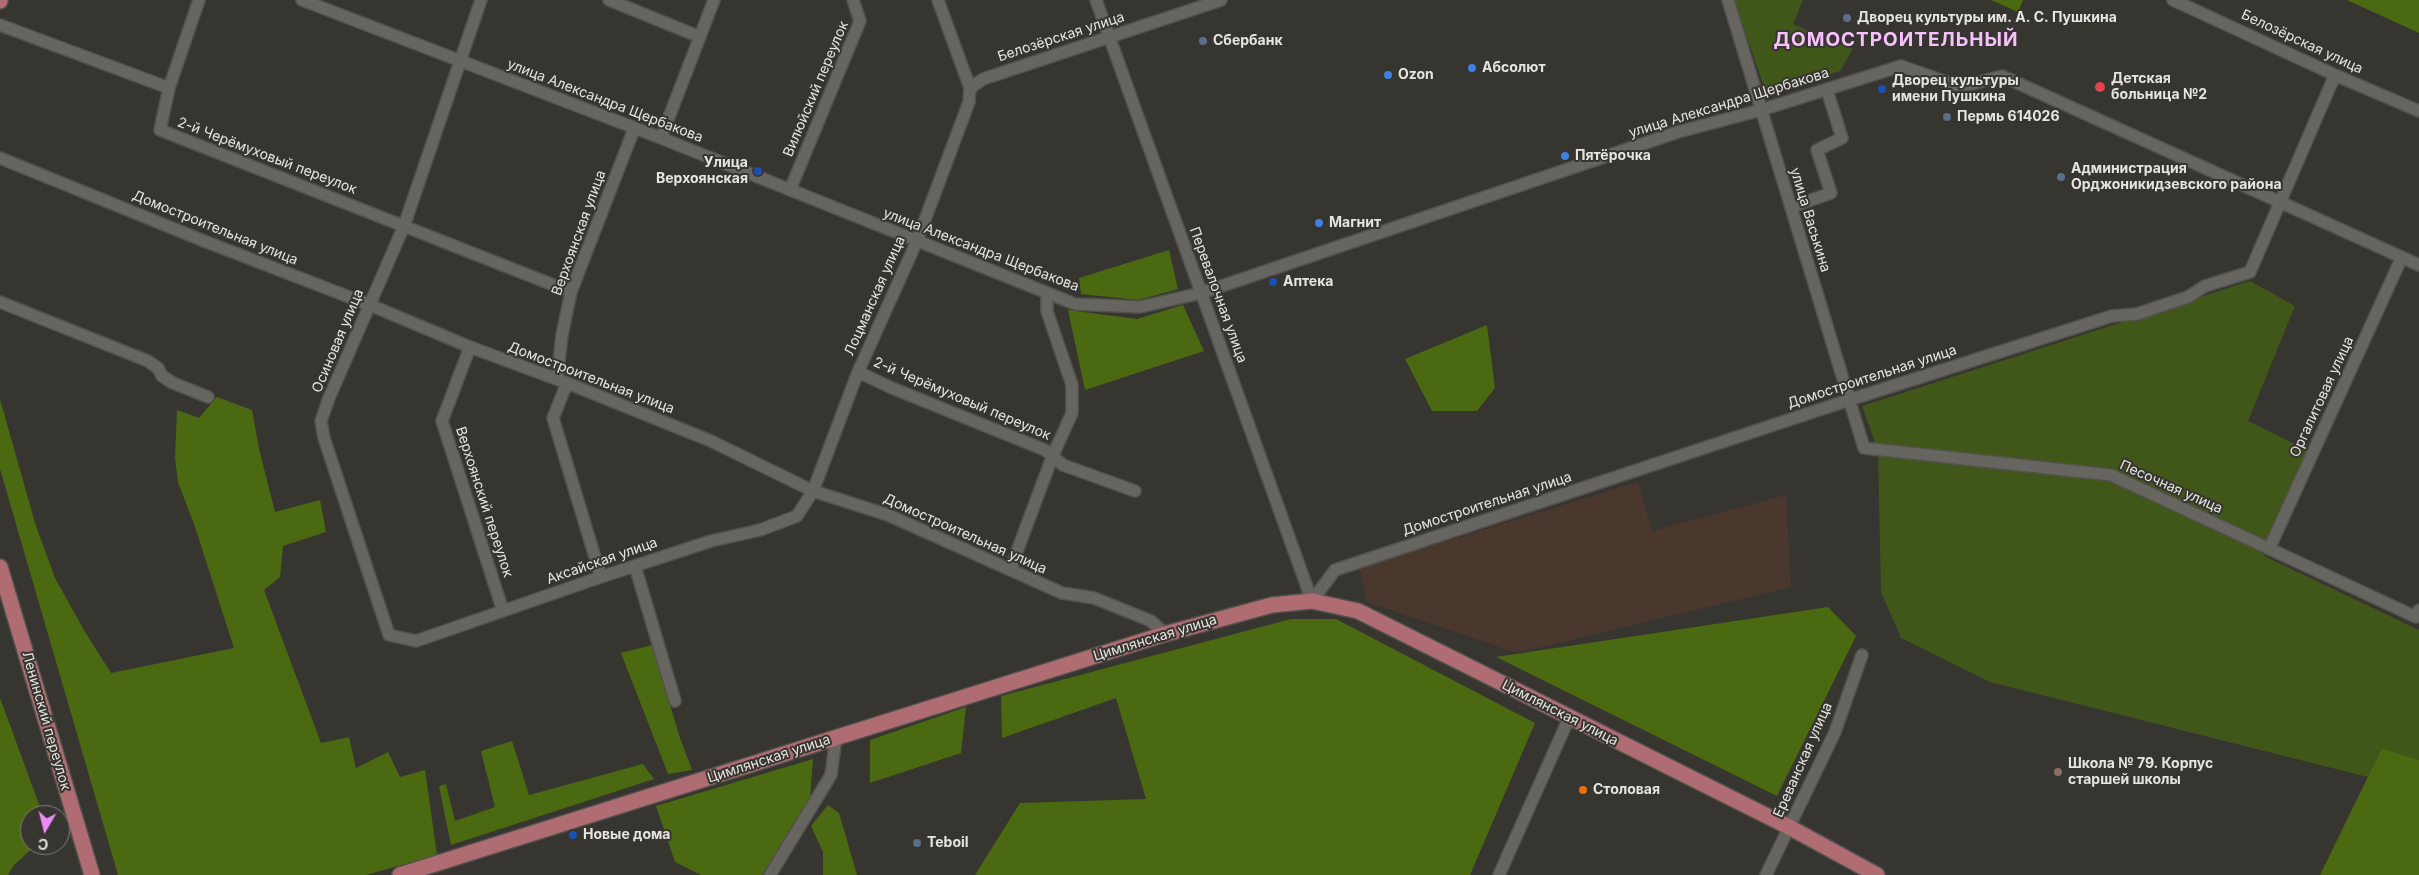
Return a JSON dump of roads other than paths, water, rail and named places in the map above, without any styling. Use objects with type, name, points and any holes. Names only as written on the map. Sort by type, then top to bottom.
[{"type":"main road","name":"Ленинский переулок","points":[[0,568],[92,875]]},
{"type":"main road","name":"Цимлянская улица","points":[[400,875],[1165,634],[1272,605],[1312,600],[1358,611],[1789,827],[1877,875]]},
{"type":"street","points":[[0,25],[169,88],[199,0]]},
{"type":"street","name":"улица Александра Щербакова","points":[[302,0],[661,138],[1075,304],[1140,307],[1201,293],[1678,132],[1761,110],[1901,66],[1955,85],[1972,84],[2002,76],[2419,265]]},
{"type":"street","name":"Осиновая улица","points":[[388,635],[324,438],[321,421],[329,398],[404,226],[481,0]]},
{"type":"street","points":[[609,0],[700,37]]},
{"type":"street","points":[[661,138],[714,0]]},
{"type":"street","name":"Вилюйский переулок","points":[[790,190],[860,21],[853,0]]},
{"type":"street","points":[[938,0],[970,88]]},
{"type":"street","name":"Перевалочная улица","points":[[1096,0],[1312,600]]},
{"type":"street","name":"Белозёрская улица","points":[[970,88],[991,76],[1221,0]]},
{"type":"street","name":"улица Васькина","points":[[1728,0],[1864,448]]},
{"type":"street","name":"Белозёрская улица","points":[[2173,0],[2419,111]]},
{"type":"street","name":"Домостроительная улица","points":[[1312,600],[1335,570],[1849,400],[2112,316],[2145,311],[2188,297],[2205,286],[2250,272],[2336,75]]},
{"type":"street","name":"2-й Черёмуховый переулок","points":[[169,88],[160,130],[571,292]]},
{"type":"street","name":"Лоцманская улица","points":[[813,491],[858,372],[917,241],[969,102],[970,88]]},
{"type":"street","points":[[1791,207],[1831,193],[1817,150],[1842,138],[1827,90]]},
{"type":"street","name":"Верхоянская улица","points":[[601,577],[553,418],[562,381],[562,335],[571,292],[634,129]]},
{"type":"street","name":"Домостроительная улица","points":[[0,158],[213,244],[370,304],[470,347],[562,381],[711,441],[813,491],[888,515],[1062,593],[1094,598],[1151,621],[1165,634]]},
{"type":"street","name":"Оргалитовая улица","points":[[2269,549],[2402,257]]},
{"type":"street","points":[[1010,570],[1053,455],[1072,413],[1072,385],[1047,312],[1048,293]]},
{"type":"street","points":[[0,302],[148,361],[158,368],[162,376],[173,383],[208,397]]},
{"type":"street","name":"Верхоянский переулок","points":[[470,347],[442,421],[503,611]]},
{"type":"street","name":"2-й Черёмуховый переулок","points":[[858,372],[892,388],[1046,450],[1063,465],[1135,492]]},
{"type":"street","name":"Песочная улица","points":[[1864,448],[2111,475],[2269,549],[2418,614]]},
{"type":"street","name":"Аксайская улица","points":[[388,635],[416,641],[711,541],[760,530],[797,516],[813,491]]},
{"type":"street","points":[[635,566],[675,701]]},
{"type":"street","name":"Ереванская улица","points":[[1766,875],[1835,732],[1862,655]]},
{"type":"street","points":[[1499,875],[1569,718]]},
{"type":"street","points":[[770,875],[832,775],[836,737]]},
{"type":"place","name":"Дворец культуры им. А. С. Пушкина","points":[[1847,18]]},
{"type":"place","name":"Сбербанк","points":[[1203,41]]},
{"type":"place","name":"Абсолют","points":[[1472,68]]},
{"type":"place","name":"Ozon","points":[[1388,75]]},
{"type":"place","name":"Детская больница №2","points":[[2100,87]]},
{"type":"place","name":"Дворец культуры имени Пушкина","points":[[1882,89]]},
{"type":"place","name":"Пермь 614026","points":[[1947,117]]},
{"type":"place","name":"Пятёрочка","points":[[1565,156]]},
{"type":"place","name":"Улица Верхоянская","points":[[758,171]]},
{"type":"place","name":"Администрация Орджоникидзевского района","points":[[2061,177]]},
{"type":"place","name":"Магнит","points":[[1319,223]]},
{"type":"place","name":"Аптека","points":[[1273,282]]},
{"type":"place","name":"Школа № 79. Корпус старшей школы","points":[[2058,772]]},
{"type":"place","name":"Столовая","points":[[1583,790]]},
{"type":"place","name":"Новые дома","points":[[573,835]]},
{"type":"place","name":"Teboil","points":[[917,843]]},
{"type":"district","name":"ДОМОСТРОИТЕЛЬНЫЙ","points":[[1896,40]]}]
